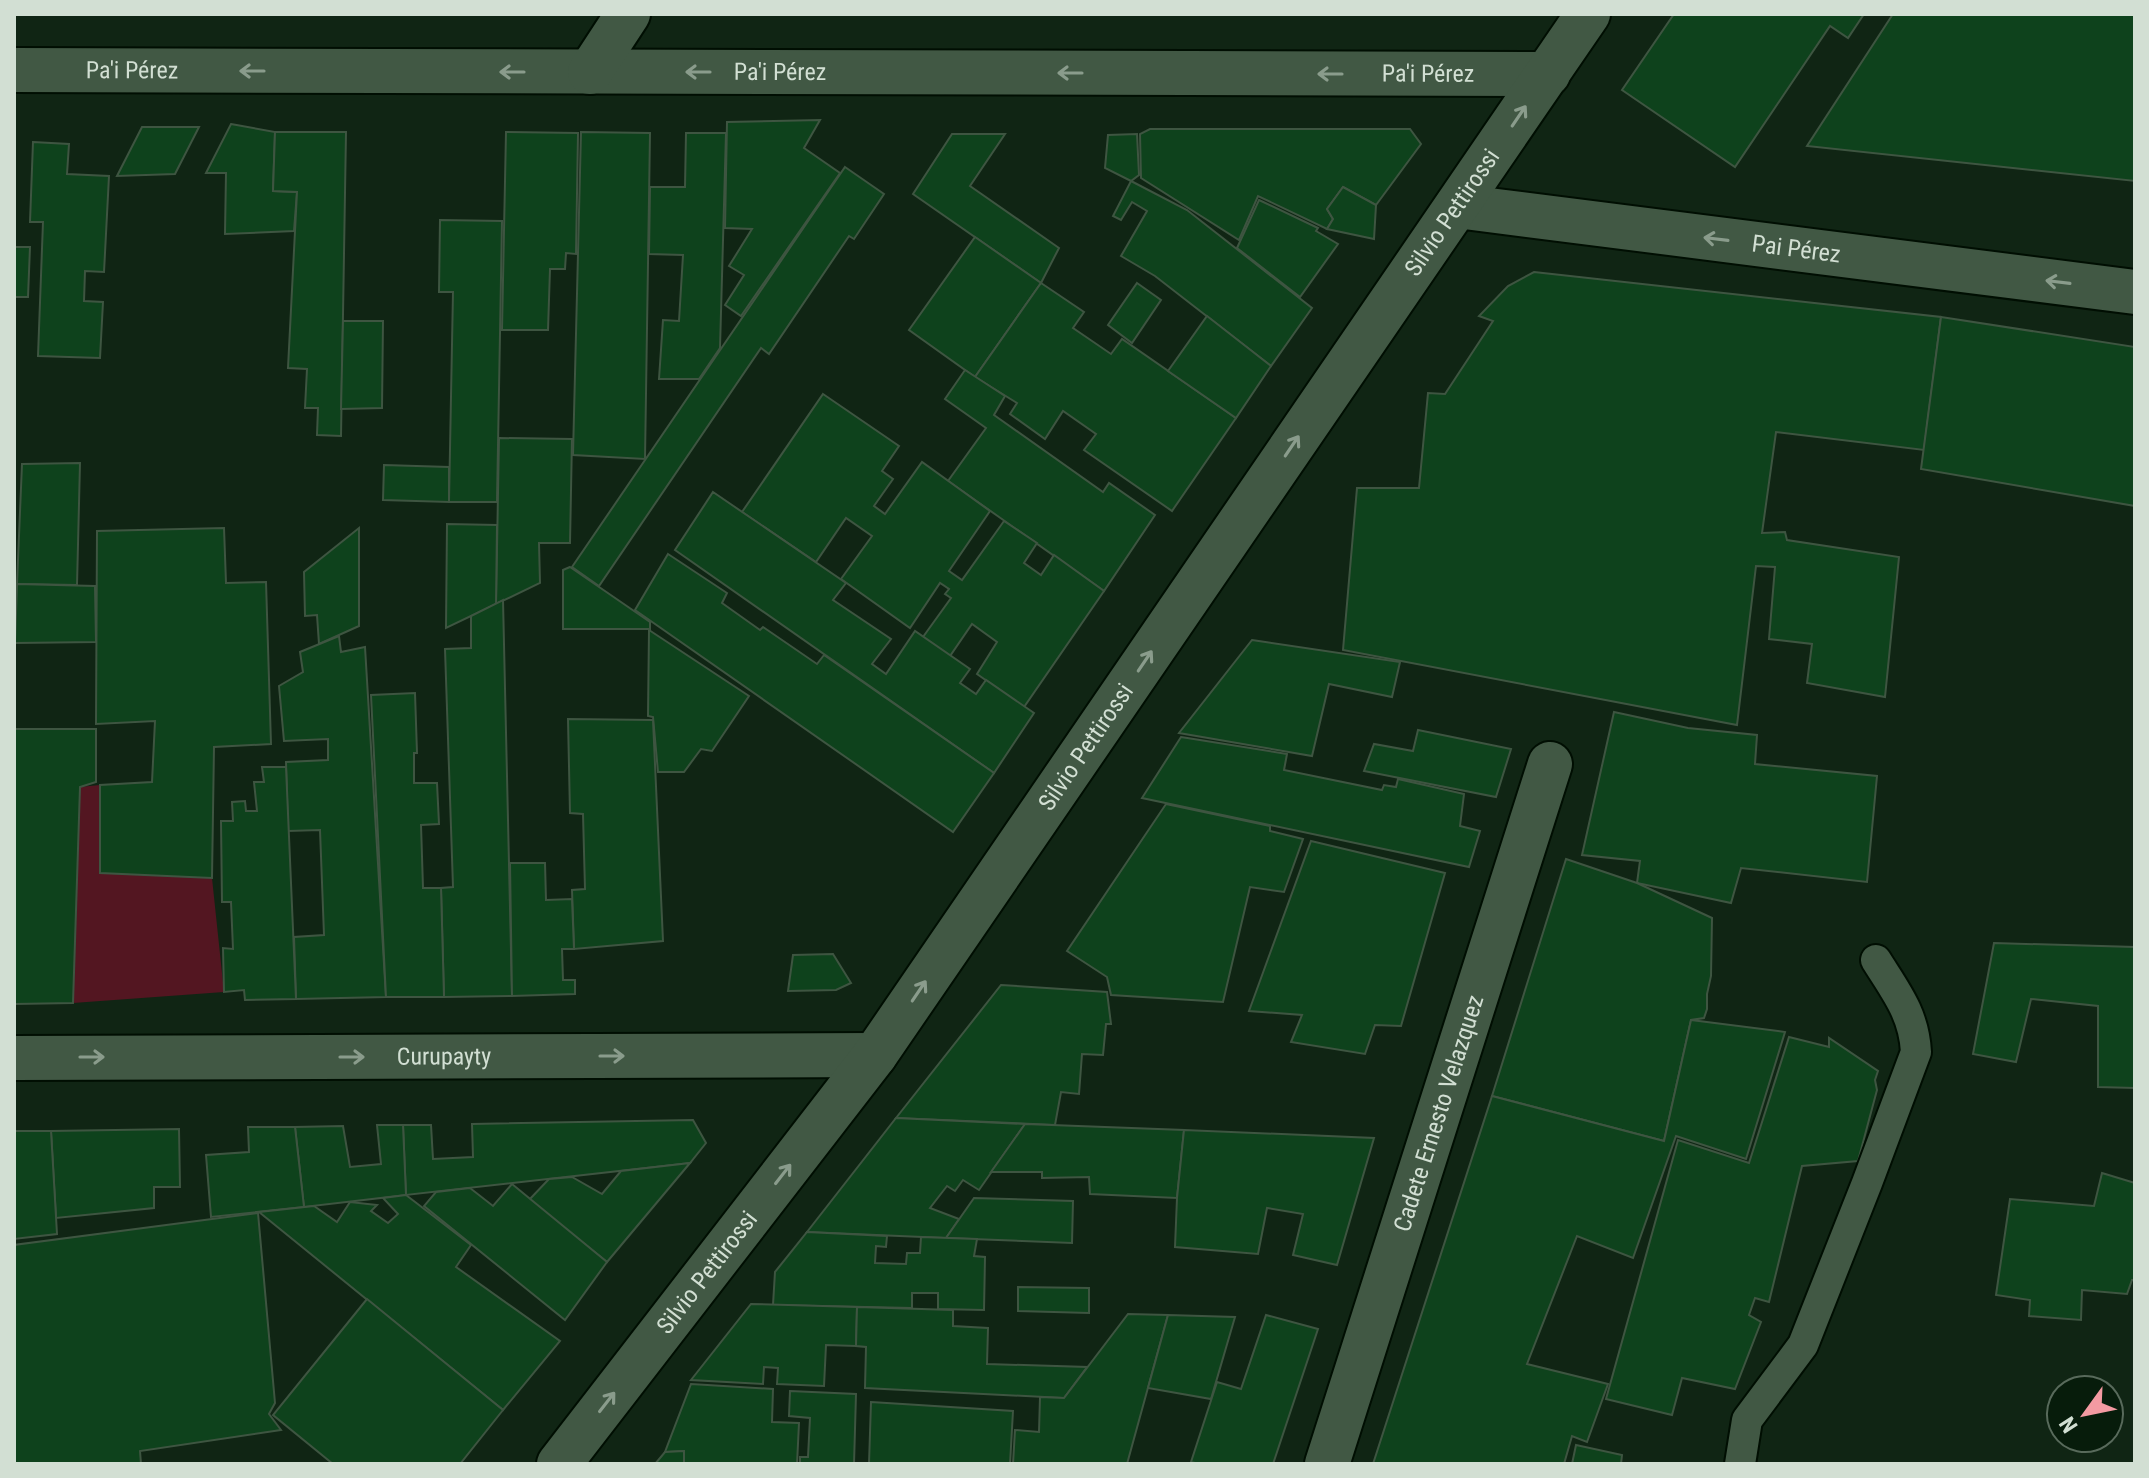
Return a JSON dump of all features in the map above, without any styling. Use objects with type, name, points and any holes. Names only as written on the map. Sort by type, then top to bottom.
[{"type":"street","points":[[590,72],[628,14]]},
{"type":"street","name":"Silvio Pettirossi","points":[[559,1464],[875,1055],[1588,14]]},
{"type":"street","name":"Pa'i Pérez","points":[[14,70],[1548,74]]},
{"type":"street","name":"Pai Pérez","points":[[1457,206],[2135,292]]},
{"type":"street","name":"Cadete Ernesto Velazquez","points":[[1327,1464],[1550,764]]},
{"type":"street","name":"Curupayty","points":[[14,1058],[875,1055]]},
{"type":"lane","points":[[1740,1464],[1747,1420],[1803,1345],[1916,1052],[1910,1015],[1876,960]]},
{"type":"shaded area","points":[[100,785],[100,873],[212,878],[224,992],[73,1003],[80,787]]},
{"type":"building","points":[[1674,14],[1864,14],[1848,38],[1830,26],[1735,167],[1622,90]]},
{"type":"building","points":[[1893,14],[2135,14],[2135,181],[1807,146]]},
{"type":"building","points":[[820,120],[804,148],[840,173],[741,316],[725,305],[744,275],[729,266],[752,229],[725,228],[727,122]]},
{"type":"building","points":[[231,124],[275,132],[273,191],[297,192],[294,231],[225,234],[226,173],[206,173]]},
{"type":"building","points":[[142,127],[199,127],[175,174],[117,176]]},
{"type":"building","points":[[1150,129],[1410,129],[1421,144],[1376,205],[1343,187],[1327,209],[1333,219],[1327,229],[1258,196],[1239,240],[1141,178],[1140,134]]},
{"type":"building","points":[[275,132],[346,132],[341,436],[317,435],[318,408],[305,408],[307,369],[288,368],[297,192],[273,191]]},
{"type":"building","points":[[506,132],[578,133],[576,254],[566,253],[565,269],[550,269],[548,330],[502,330]]},
{"type":"building","points":[[581,132],[650,133],[645,459],[573,455]]},
{"type":"building","points":[[686,133],[726,133],[720,348],[699,379],[659,379],[663,320],[679,321],[683,255],[649,254],[650,187],[685,187]]},
{"type":"building","points":[[952,134],[1005,134],[970,186],[1059,248],[1041,283],[913,194]]},
{"type":"building","points":[[1137,134],[1139,175],[1131,181],[1105,168],[1108,135]]},
{"type":"building","points":[[33,142],[69,144],[67,174],[109,176],[104,272],[85,271],[84,301],[103,302],[100,358],[38,356],[43,222],[30,222]]},
{"type":"building","points":[[845,167],[884,194],[854,239],[849,236],[769,354],[761,348],[599,586],[572,567]]},
{"type":"building","points":[[1131,181],[1187,210],[1312,308],[1271,366],[1155,276],[1121,256],[1147,211],[1132,202],[1121,220],[1113,216]]},
{"type":"building","points":[[1343,187],[1376,205],[1374,239],[1327,229],[1333,219],[1327,209]]},
{"type":"building","points":[[1259,200],[1318,228],[1316,231],[1338,244],[1300,297],[1237,248]]},
{"type":"building","points":[[440,220],[502,221],[497,502],[449,502],[453,292],[439,292]]},
{"type":"building","points":[[975,237],[1041,283],[975,377],[909,330]]},
{"type":"building","points":[[14,247],[30,247],[28,297],[15,297],[14,318]]},
{"type":"building","points":[[1534,272],[1941,317],[1924,450],[1776,432],[1762,533],[1785,532],[1787,540],[1899,557],[1885,697],[1807,683],[1812,644],[1769,639],[1775,567],[1756,566],[1737,725],[1343,650],[1357,488],[1419,488],[1428,393],[1445,394],[1493,321],[1479,316],[1508,286]]},
{"type":"building","points":[[1041,283],[1084,312],[1073,328],[1111,354],[1122,339],[1236,418],[1172,511],[1084,450],[1096,434],[1063,411],[1045,439],[1010,414],[1017,403],[975,377]]},
{"type":"building","points":[[1137,283],[1161,300],[1132,343],[1108,325]]},
{"type":"building","points":[[1207,316],[1271,366],[1236,418],[1168,371]]},
{"type":"building","points":[[1941,317],[2135,347],[2135,506],[1921,469]]},
{"type":"building","points":[[343,321],[383,321],[382,408],[341,409]]},
{"type":"building","points":[[965,370],[1005,396],[994,415],[1103,492],[1109,483],[1155,515],[1104,591],[948,481],[986,428],[945,399]]},
{"type":"building","points":[[823,394],[899,446],[882,471],[893,479],[874,506],[885,514],[922,462],[990,511],[949,571],[962,580],[1004,521],[1037,543],[1024,563],[1041,575],[1054,555],[1104,591],[1024,707],[977,674],[997,642],[972,624],[950,656],[923,637],[951,598],[945,594],[949,589],[940,583],[910,628],[841,579],[872,536],[846,518],[816,562],[742,512]]},
{"type":"building","points":[[499,438],[572,439],[570,543],[539,543],[540,583],[496,604]]},
{"type":"building","points":[[80,463],[77,585],[17,584],[22,464]]},
{"type":"building","points":[[384,465],[449,467],[449,502],[383,500]]},
{"type":"building","points":[[713,492],[846,583],[833,600],[891,639],[872,664],[886,674],[915,631],[970,669],[960,683],[976,694],[986,680],[1034,713],[994,773],[675,550]]},
{"type":"building","points":[[447,524],[497,525],[496,604],[446,628]]},
{"type":"building","points":[[224,528],[226,583],[266,582],[271,744],[214,747],[212,878],[100,873],[100,785],[152,782],[155,721],[96,724],[97,531]]},
{"type":"building","points":[[359,528],[359,626],[319,644],[317,615],[305,616],[304,572]]},
{"type":"building","points":[[668,554],[727,593],[722,603],[760,630],[763,627],[817,664],[824,655],[994,773],[953,832],[635,610]]},
{"type":"building","points":[[570,567],[650,622],[650,629],[563,629],[563,570]]},
{"type":"building","points":[[17,584],[95,586],[96,642],[15,643]]},
{"type":"building","points":[[503,600],[512,996],[444,997],[441,888],[453,887],[445,649],[471,648],[471,616]]},
{"type":"building","points":[[649,630],[749,696],[712,751],[701,749],[684,772],[658,772],[653,717],[648,716]]},
{"type":"building","points":[[339,636],[341,652],[365,647],[386,997],[296,999],[294,937],[324,935],[320,830],[288,831],[286,762],[328,760],[328,739],[284,741],[279,686],[303,672],[300,652]]},
{"type":"building","points":[[1252,640],[1400,662],[1392,697],[1329,684],[1312,756],[1179,733]]},
{"type":"building","points":[[415,693],[417,753],[414,753],[414,783],[437,783],[439,824],[421,825],[423,888],[441,888],[444,997],[386,997],[371,695]]},
{"type":"building","points":[[1614,712],[1688,728],[1757,735],[1755,764],[1877,776],[1867,882],[1741,868],[1731,903],[1637,883],[1640,861],[1582,855]]},
{"type":"building","points":[[568,719],[653,720],[663,941],[574,949],[572,890],[585,889],[583,814],[570,813]]},
{"type":"building","points":[[14,729],[96,729],[96,782],[80,787],[73,1003],[14,1004]]},
{"type":"building","points":[[1418,730],[1511,749],[1496,797],[1364,771],[1374,744],[1413,751]]},
{"type":"building","points":[[1181,737],[1287,754],[1284,770],[1382,790],[1384,785],[1396,787],[1398,779],[1464,794],[1460,826],[1480,831],[1469,867],[1142,798]]},
{"type":"building","points":[[262,767],[286,767],[296,999],[245,1000],[244,990],[224,992],[223,948],[233,949],[231,902],[222,902],[221,821],[233,821],[232,802],[245,801],[246,811],[257,811],[254,782],[264,782]]},
{"type":"building","points":[[1166,804],[1270,826],[1270,831],[1303,839],[1284,892],[1250,887],[1223,1002],[1111,995],[1107,977],[1067,951]]},
{"type":"building","points":[[1311,841],[1445,873],[1401,1026],[1375,1025],[1365,1054],[1291,1042],[1302,1015],[1249,1011]]},
{"type":"building","points":[[1566,859],[1637,883],[1712,918],[1707,1009],[1704,1018],[1691,1020],[1664,1141],[1492,1096]]},
{"type":"building","points":[[510,863],[545,863],[546,900],[572,899],[574,949],[562,949],[563,980],[575,980],[575,994],[512,996]]},
{"type":"building","points":[[1994,943],[2135,947],[2135,1088],[2098,1087],[2098,1006],[2031,999],[2016,1062],[1973,1054]]},
{"type":"building","points":[[833,954],[851,983],[836,990],[788,991],[793,955]]},
{"type":"building","points":[[1001,985],[1107,992],[1111,1024],[1106,1024],[1103,1055],[1082,1054],[1079,1094],[1061,1092],[1055,1125],[896,1118]]},
{"type":"building","points":[[1691,1020],[1785,1032],[1746,1159],[1676,1136],[1633,1258],[1577,1236],[1527,1364],[1608,1384],[1587,1442],[1572,1436],[1564,1464],[1373,1464],[1492,1096],[1664,1141]]},
{"type":"building","points":[[1789,1037],[1829,1047],[1829,1038],[1878,1071],[1875,1080],[1877,1090],[1858,1161],[1802,1166],[1769,1302],[1755,1298],[1749,1315],[1761,1322],[1735,1389],[1682,1378],[1672,1415],[1606,1399],[1678,1140],[1749,1163]]},
{"type":"building","points":[[896,1118],[1025,1124],[979,1190],[963,1180],[955,1191],[947,1186],[930,1208],[959,1219],[946,1238],[807,1232]]},
{"type":"building","points":[[693,1120],[706,1143],[690,1163],[406,1195],[403,1125],[431,1125],[433,1159],[473,1157],[472,1124]]},
{"type":"building","points":[[1025,1124],[1184,1130],[1177,1198],[1090,1194],[1089,1177],[1042,1178],[1042,1172],[991,1172]]},
{"type":"building","points":[[377,1125],[403,1125],[406,1195],[304,1207],[295,1127],[343,1126],[350,1167],[381,1164]]},
{"type":"building","points":[[248,1127],[295,1127],[304,1207],[211,1217],[206,1155],[249,1152]]},
{"type":"building","points":[[179,1129],[180,1187],[154,1187],[154,1208],[56,1218],[51,1131]]},
{"type":"building","points":[[1184,1130],[1374,1138],[1337,1265],[1293,1255],[1303,1214],[1267,1208],[1258,1254],[1175,1247]]},
{"type":"building","points":[[14,1131],[51,1131],[57,1234],[14,1239]]},
{"type":"building","points":[[690,1163],[607,1262],[529,1200],[549,1179],[572,1177],[602,1194],[621,1171]]},
{"type":"building","points":[[2102,1173],[2135,1183],[2135,1280],[2132,1280],[2127,1294],[2082,1290],[2081,1320],[2029,1316],[2030,1300],[1996,1295],[2010,1199],[2094,1206]]},
{"type":"building","points":[[512,1184],[607,1262],[565,1320],[424,1206],[436,1192],[470,1188],[493,1206]]},
{"type":"building","points":[[406,1195],[471,1245],[456,1267],[560,1341],[503,1410],[259,1212],[314,1206],[337,1222],[350,1202],[377,1205],[371,1211],[388,1223],[398,1214],[383,1198]]},
{"type":"building","points":[[974,1198],[1073,1201],[1072,1243],[946,1238]]},
{"type":"building","points":[[258,1213],[275,1403],[269,1414],[281,1430],[140,1451],[141,1464],[14,1464],[14,1245]]},
{"type":"building","points":[[807,1232],[887,1236],[886,1247],[876,1246],[875,1263],[906,1264],[907,1253],[920,1253],[921,1237],[977,1239],[974,1256],[985,1257],[984,1310],[938,1309],[938,1293],[912,1293],[912,1308],[773,1305],[775,1272]]},
{"type":"building","points":[[1018,1287],[1089,1288],[1089,1313],[1018,1311]]},
{"type":"building","points":[[367,1299],[503,1410],[460,1464],[333,1464],[273,1415]]},
{"type":"building","points":[[751,1304],[857,1307],[856,1346],[826,1345],[824,1386],[777,1384],[778,1368],[764,1367],[763,1384],[691,1380]]},
{"type":"building","points":[[857,1307],[953,1310],[953,1326],[988,1328],[987,1364],[1087,1367],[1064,1398],[865,1388],[866,1347],[856,1346]]},
{"type":"building","points":[[1128,1314],[1168,1315],[1127,1464],[1013,1464],[1015,1430],[1039,1432],[1040,1397],[1064,1398]]},
{"type":"building","points":[[1168,1315],[1235,1317],[1211,1399],[1148,1388]]},
{"type":"building","points":[[1266,1315],[1318,1329],[1273,1464],[1191,1462],[1217,1382],[1241,1389]]},
{"type":"building","points":[[691,1384],[773,1389],[772,1422],[799,1423],[797,1464],[684,1464],[684,1451],[665,1452]]},
{"type":"building","points":[[790,1391],[856,1394],[854,1464],[800,1464],[800,1457],[808,1457],[810,1418],[789,1416]]},
{"type":"building","points":[[871,1402],[1013,1411],[1010,1464],[869,1464]]},
{"type":"building","points":[[1576,1445],[1622,1455],[1621,1464],[1572,1464]]},
{"type":"building","points":[[684,1451],[684,1464],[655,1464],[665,1452]]}]
